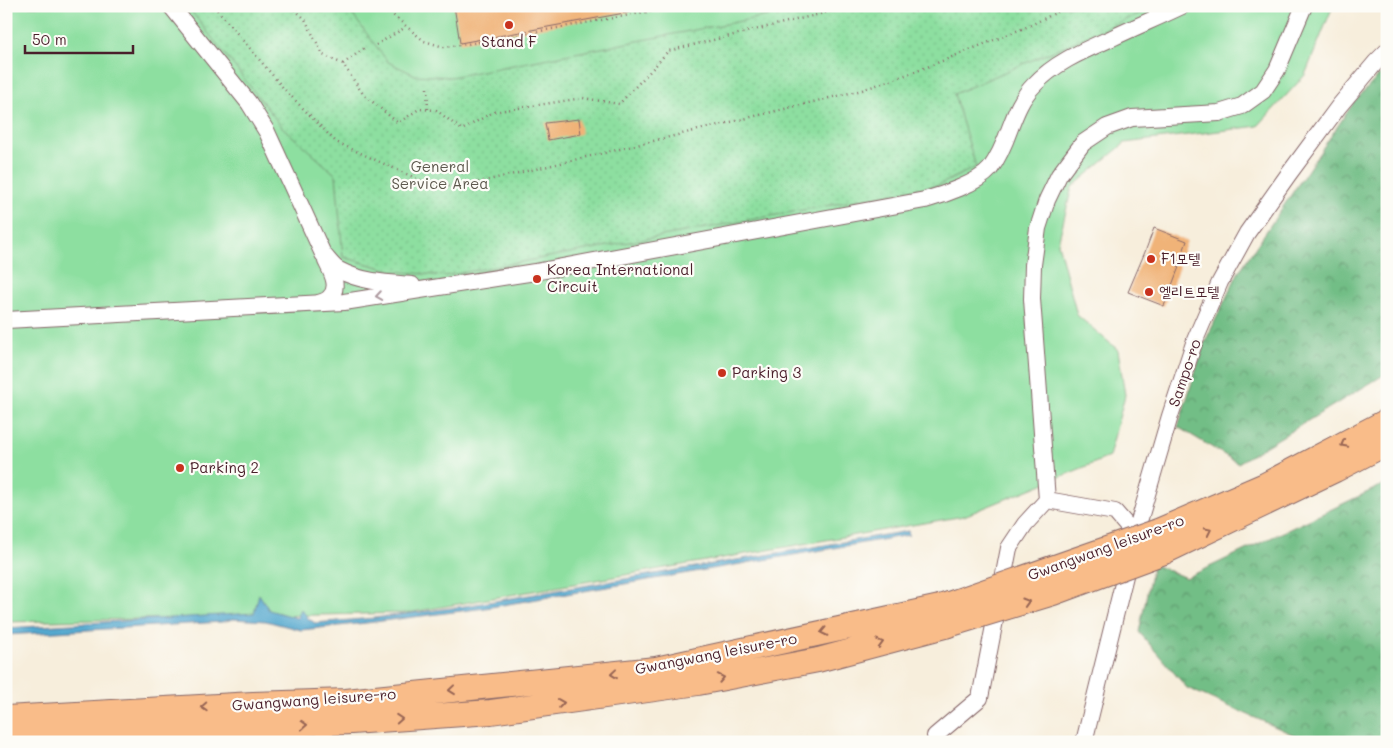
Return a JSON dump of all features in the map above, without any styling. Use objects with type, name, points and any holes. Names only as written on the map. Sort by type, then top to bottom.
[{"type":"highway","name":"Gwangwang leisure-ro","points":[[6,717],[255,716],[348,712],[491,712],[698,683],[818,660],[943,616],[1053,594],[1161,541],[1387,421]]},
{"type":"highway","name":"Gwangwang leisure-ro","points":[[1161,541],[1335,470],[1387,443]]},
{"type":"highway","name":"Gwangwang leisure-ro","points":[[6,737],[255,716]]},
{"type":"highway","points":[[16,742],[58,734]]},
{"type":"street","points":[[171,6],[249,102],[267,132],[334,280],[334,291],[330,298],[318,303]]},
{"type":"street","points":[[6,320],[344,302],[554,269],[908,204],[942,195],[975,180],[989,170],[997,157],[1025,96],[1034,84],[1045,75],[1082,51],[1182,6]]},
{"type":"street","points":[[934,736],[980,698],[1009,548],[1025,524],[1047,500],[1032,299],[1033,265],[1038,228],[1047,200],[1059,175],[1083,143],[1107,126],[1132,118],[1219,113],[1242,106],[1263,91],[1277,70],[1304,6]]},
{"type":"street","name":"Sampo-ro","points":[[1084,742],[1135,535],[1170,416],[1195,340],[1220,282],[1247,233],[1288,175],[1339,106],[1387,51]]},
{"type":"street","points":[[323,254],[338,270],[377,282],[444,286]]},
{"type":"street","points":[[1047,500],[1115,512],[1135,535]]},
{"type":"path","points":[[214,6],[285,90],[336,142],[435,187],[467,185],[862,90],[917,71],[1029,26],[1069,6]]},
{"type":"path","points":[[291,6],[305,19],[322,55],[343,64],[363,94],[398,123],[419,110],[436,110],[462,130],[493,112],[583,98],[619,104],[668,51],[853,6]]},
{"type":"path","points":[[382,6],[424,41],[444,48],[680,6]]},
{"type":"path","points":[[376,45],[406,27]]},
{"type":"path","points":[[343,64],[367,46]]},
{"type":"path","points":[[427,88],[428,110]]},
{"type":"green space","name":"Korea International Circuit","points":[[6,6],[1333,6],[1305,75],[1258,126],[1125,143],[1072,187],[1058,243],[1077,315],[1118,350],[1125,395],[1109,457],[964,516],[407,613],[6,622]]},
{"type":"green space","name":"General Service Area","points":[[187,6],[346,6],[388,62],[415,75],[451,77],[819,6],[1157,6],[954,94],[976,167],[939,185],[445,276],[393,271],[343,257],[336,175],[282,127]]},
{"type":"green space","points":[[1387,67],[1387,373],[1238,463],[1178,427],[1204,344],[1238,273],[1354,102]]},
{"type":"green space","points":[[1387,483],[1387,742],[1312,742],[1187,688],[1139,632],[1153,564],[1186,578]]},
{"type":"water","points":[[908,531],[909,535],[485,608],[366,623],[301,630],[266,621],[233,619],[222,622],[6,635],[6,628],[254,613],[259,594],[269,610],[297,618],[301,609],[315,623],[375,618],[459,607]]},
{"type":"building","name":"Stand F","points":[[454,6],[630,6],[630,12],[460,43]]},
{"type":"building","points":[[579,119],[581,134],[548,140],[545,123]]},
{"type":"building","points":[[1154,228],[1187,241],[1164,306],[1128,292]]},
{"type":"place","name":"Stand F","points":[[509,25]]},
{"type":"place","name":"F1모텔","points":[[1151,259]]},
{"type":"place","name":"Korea International Circuit","points":[[537,279]]},
{"type":"place","name":"엘리트모텔","points":[[1149,292]]},
{"type":"place","name":"Parking 3","points":[[722,373]]},
{"type":"place","name":"Parking 2","points":[[180,468]]}]
